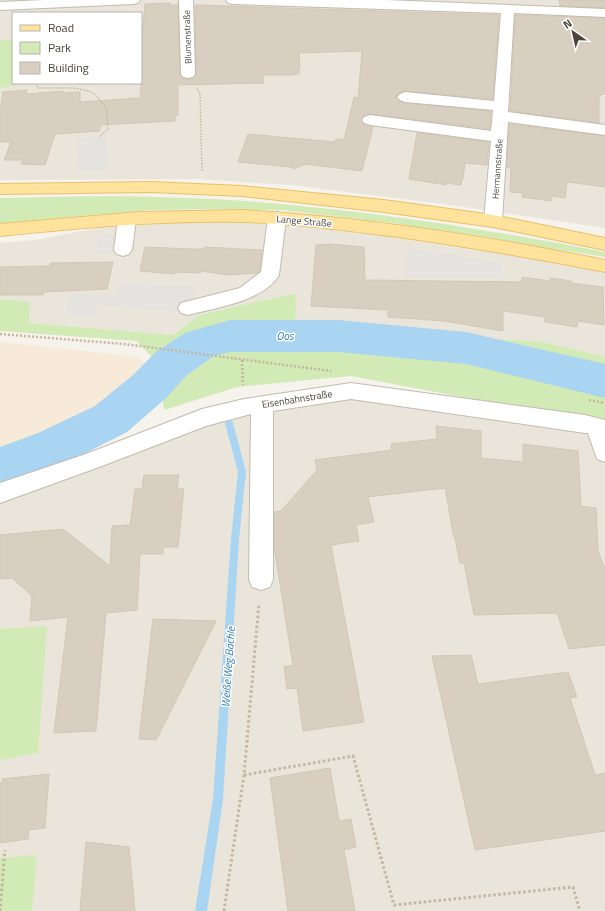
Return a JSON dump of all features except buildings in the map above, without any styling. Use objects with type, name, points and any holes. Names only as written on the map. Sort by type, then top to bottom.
[{"type":"main road","points":[[0,189],[151,187],[227,190],[346,201],[493,221],[605,244]]},
{"type":"main road","name":"Lange Straße","points":[[0,230],[97,220],[217,216],[277,218],[332,223],[488,244],[605,266]]},
{"type":"main road","points":[[516,225],[579,228],[605,232]]},
{"type":"street","points":[[0,6],[133,0]]},
{"type":"street","name":"Blumenstraße","points":[[186,0],[188,74]]},
{"type":"street","points":[[233,0],[361,2],[605,13]]},
{"type":"street","name":"Hermannstraße","points":[[493,221],[502,111],[508,9]]},
{"type":"street","points":[[405,97],[502,111],[605,130]]},
{"type":"street","points":[[370,120],[500,137]]},
{"type":"street","points":[[188,308],[246,293],[270,275],[277,218]]},
{"type":"street","points":[[123,250],[127,219]]},
{"type":"street","name":"Eisenbahnstraße","points":[[0,493],[94,460],[202,418],[262,405],[352,391],[510,413],[601,429]]},
{"type":"street","points":[[261,579],[262,405]]},
{"type":"street","points":[[601,429],[605,454]]},
{"type":"path","points":[[188,74],[193,85],[200,93],[202,177]]},
{"type":"path","points":[[36,84],[38,88],[86,88],[98,95],[106,108],[108,129],[99,138]]},
{"type":"path","points":[[0,334],[124,344],[237,359]]},
{"type":"path","points":[[224,911],[244,775],[261,579]]},
{"type":"path","points":[[244,775],[353,756],[394,905],[573,887],[580,911]]},
{"type":"path","points":[[0,911],[5,850]]},
{"type":"shaded area","points":[[0,0],[605,0],[605,228],[451,205],[291,185],[196,179],[0,180]]},
{"type":"shaded area","points":[[107,136],[106,169],[76,171],[79,138]]},
{"type":"shaded area","points":[[209,222],[318,228],[390,237],[526,258],[605,273],[605,357],[544,342],[294,325],[295,293],[199,315],[173,335],[28,323],[30,303],[0,299],[0,243],[35,240],[104,227]]},
{"type":"shaded area","points":[[133,232],[129,253],[95,253],[99,236]]},
{"type":"shaded area","points":[[408,248],[502,263],[502,278],[406,277]]},
{"type":"shaded area","points":[[121,283],[195,287],[189,312],[99,306],[95,317],[64,315],[71,293],[117,296]]},
{"type":"shaded area","points":[[0,342],[138,357],[149,370],[51,436],[0,457]]},
{"type":"shaded area","points":[[351,391],[597,428],[605,453],[605,911],[0,911],[0,493],[202,418]]},
{"type":"green space","points":[[0,40],[12,40],[12,84],[22,84],[0,88]]},
{"type":"green space","points":[[115,196],[245,201],[381,215],[471,228],[605,252],[605,257],[393,223],[282,210],[150,210],[0,223],[0,198]]},
{"type":"green space","points":[[296,293],[295,325],[544,342],[605,357],[605,424],[351,376],[237,387],[164,410],[157,363],[137,341],[0,331],[0,299],[30,302],[29,323],[173,335],[199,315]]},
{"type":"green space","points":[[47,626],[38,753],[0,760],[0,629]]},
{"type":"green space","points":[[37,855],[32,911],[0,911],[0,858]]},
{"type":"waterway","name":"Oos","points":[[0,467],[54,447],[111,419],[149,387],[172,363],[200,344],[230,336],[338,336],[466,348],[605,381]]},
{"type":"waterway","name":"Weiße Weg Bächle","points":[[201,911],[218,799],[235,539],[242,472],[229,423]]}]
